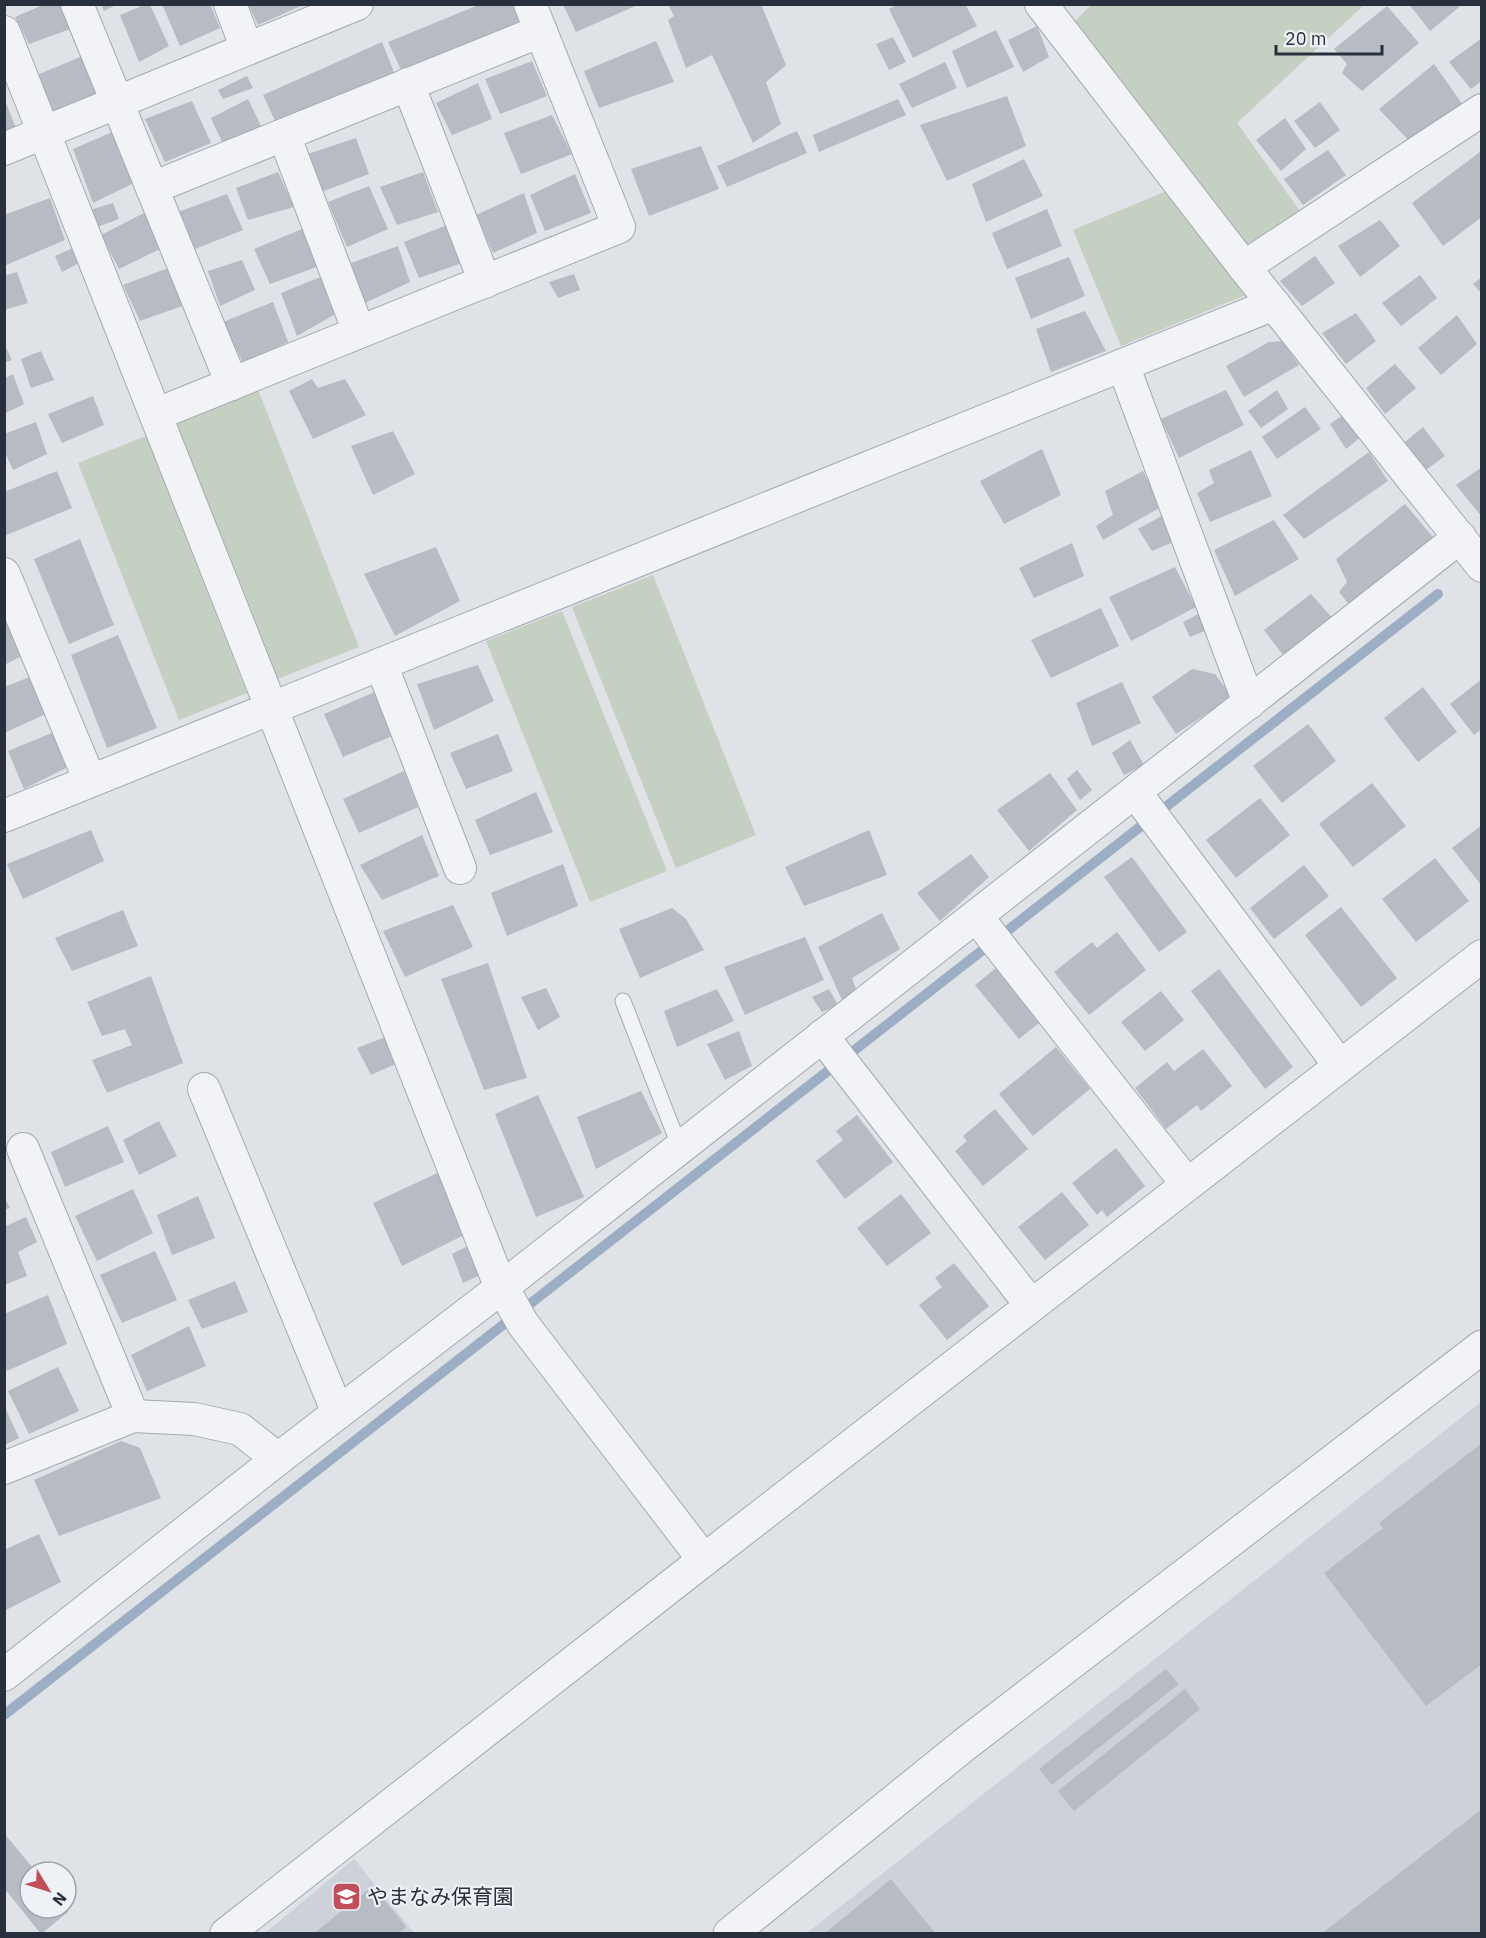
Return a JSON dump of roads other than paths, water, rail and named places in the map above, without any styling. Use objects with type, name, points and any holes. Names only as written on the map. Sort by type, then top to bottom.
[{"type":"street","points":[[77,4],[232,384]]},
{"type":"street","points":[[230,4],[247,49]]},
{"type":"street","points":[[4,149],[357,4]]},
{"type":"street","points":[[4,1675],[338,1413],[511,1304],[680,1148],[835,1053],[991,935],[1149,810],[1249,703],[1474,552],[1274,304],[1041,4]]},
{"type":"street","points":[[152,188],[408,84],[536,18],[619,227],[157,414]]},
{"type":"street","points":[[4,32],[511,1304],[704,1560]]},
{"type":"street","points":[[408,84],[485,282]]},
{"type":"street","points":[[1245,267],[1482,110]]},
{"type":"street","points":[[284,135],[359,332]]},
{"type":"street","points":[[4,816],[1274,304]]},
{"type":"street","points":[[1123,365],[1249,703]]},
{"type":"street","points":[[4,574],[90,781]]},
{"type":"street","points":[[381,664],[460,868]]},
{"type":"street","points":[[1149,810],[1340,1066]]},
{"type":"street","points":[[991,935],[1187,1184]]},
{"type":"street","points":[[226,1934],[1482,956]]},
{"type":"street","points":[[835,1053],[1031,1305]]},
{"type":"street","points":[[204,1089],[338,1413]]},
{"type":"street","points":[[23,1149],[133,1416]]},
{"type":"street","points":[[730,1934],[964,1745],[1482,1347]]},
{"type":"street","points":[[4,1468],[133,1416],[194,1419],[240,1430],[278,1458]]},
{"type":"lane","points":[[623,1001],[680,1148]]},
{"type":"waterway","points":[[4,1715],[1438,594]]},
{"type":"place","name":"やまなみ保育園","points":[[346,1896]]}]
